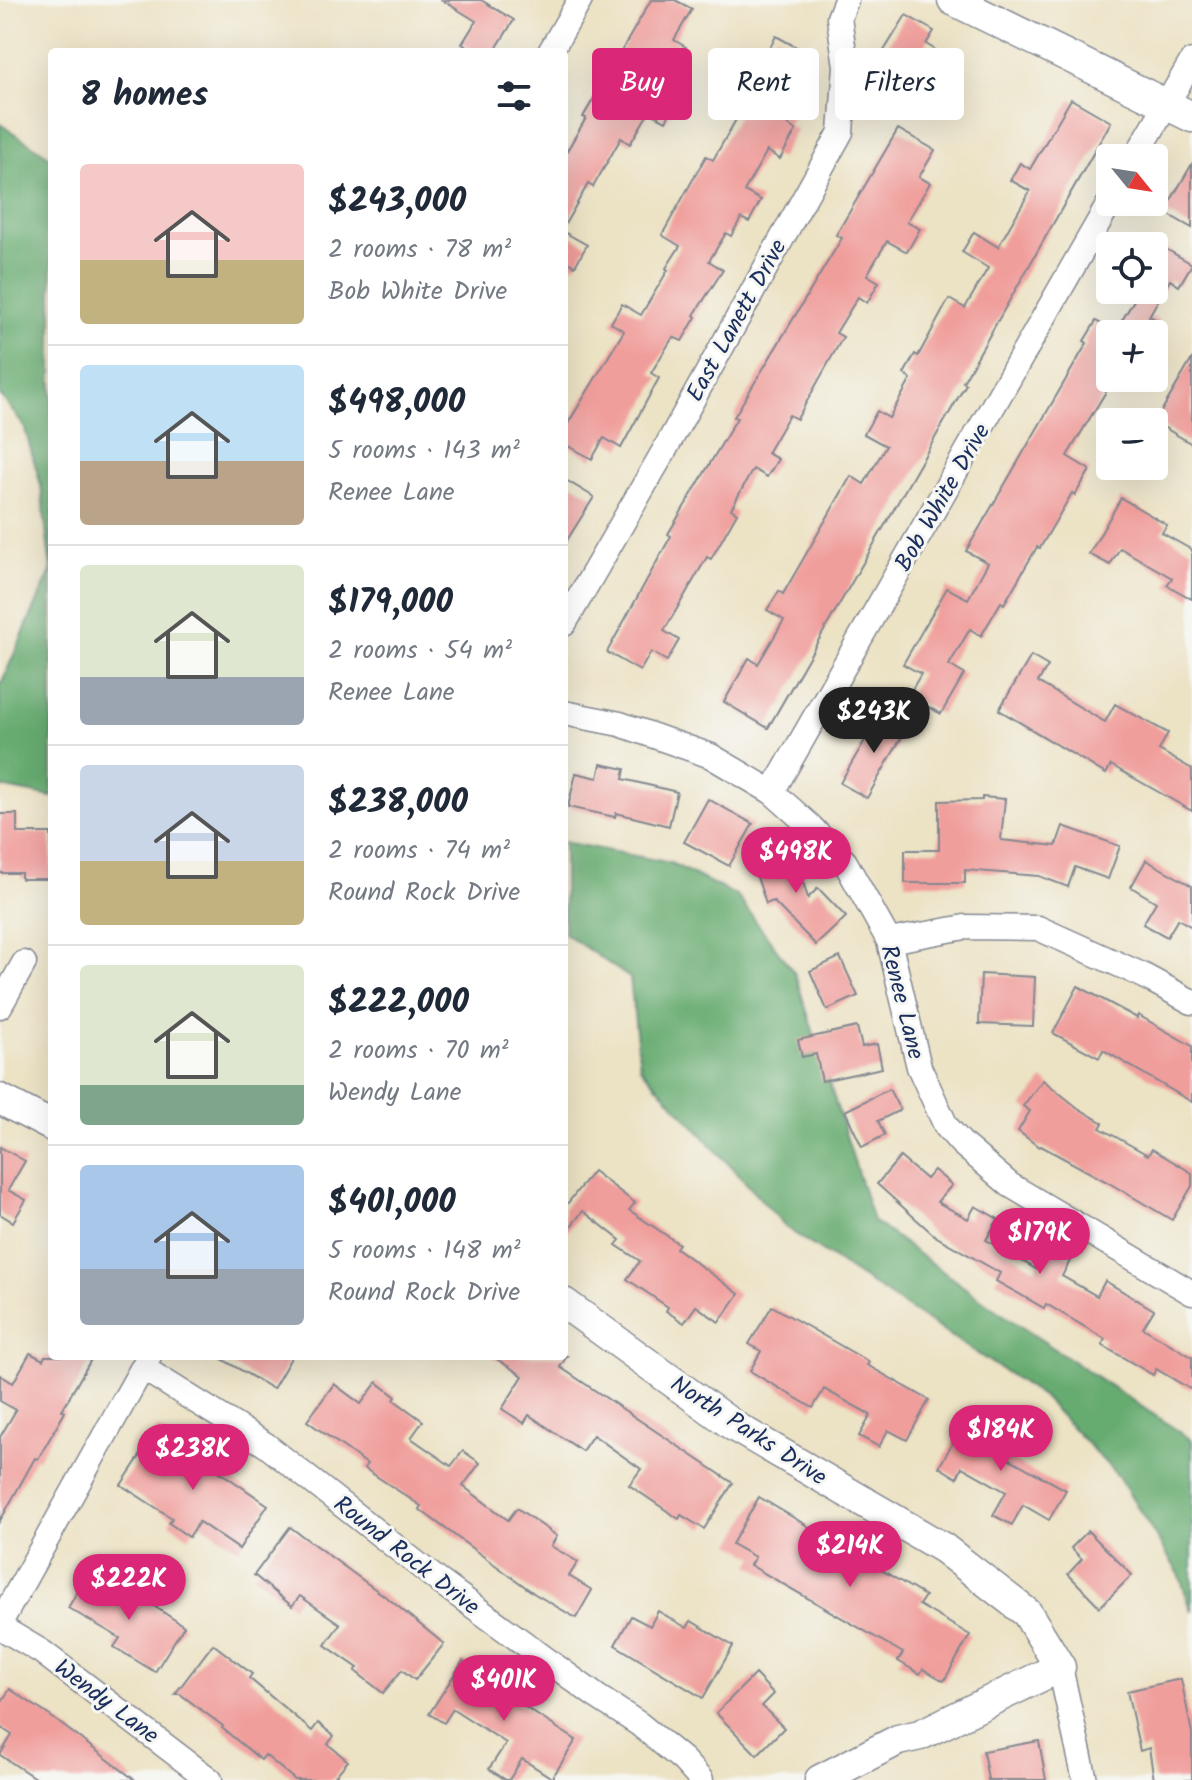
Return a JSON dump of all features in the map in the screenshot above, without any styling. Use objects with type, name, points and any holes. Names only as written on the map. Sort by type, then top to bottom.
[{"type":"street","points":[[552,48],[580,0]]},
{"type":"street","name":"East Lanett Drive","points":[[568,617],[841,132],[846,66],[839,18],[846,0]]},
{"type":"street","points":[[953,0],[1179,111]]},
{"type":"street","points":[[1148,144],[1179,111],[1192,61]]},
{"type":"street","name":"Bob White Drive","points":[[772,792],[1102,216]]},
{"type":"street","name":"Renee Lane","points":[[568,714],[620,724],[711,756],[772,792],[845,862],[889,941],[919,1067],[946,1126],[1010,1185],[1192,1293]]},
{"type":"street","points":[[889,941],[965,927],[1038,928],[1142,975],[1192,1002]]},
{"type":"street","points":[[0,1006],[24,963]]},
{"type":"street","points":[[0,1099],[48,1124]]},
{"type":"street","name":"North Parks Drive","points":[[568,1306],[734,1426],[943,1548],[1027,1613],[1060,1667],[1085,1780]]},
{"type":"street","points":[[0,1625],[146,1362]]},
{"type":"street","name":"Round Rock Drive","points":[[146,1362],[266,1445],[439,1581],[639,1724],[683,1760],[701,1780]]},
{"type":"street","name":"Wendy Lane","points":[[0,1625],[42,1652],[210,1780]]},
{"type":"street","points":[[820,1780],[898,1740],[920,1735],[1060,1667]]},
{"type":"green space","points":[[0,124],[48,155],[48,545],[41,485],[24,426],[0,395]]},
{"type":"green space","points":[[48,578],[48,796],[0,787],[0,686]]},
{"type":"green space","points":[[568,843],[671,863],[737,896],[795,974],[873,1221],[993,1308],[1192,1440],[1192,1612],[1179,1574],[1118,1476],[1042,1396],[788,1229],[640,1067],[630,978],[568,936]]},
{"type":"building","points":[[442,0],[481,0],[514,20],[496,48],[469,48],[462,44],[476,21]]},
{"type":"building","points":[[651,0],[675,0],[692,9],[674,40],[686,47],[623,48]]},
{"type":"building","points":[[906,15],[934,31],[926,44],[932,48],[886,48]]},
{"type":"building","points":[[776,36],[798,48],[770,48]]},
{"type":"building","points":[[1071,99],[1111,122],[963,382],[966,384],[768,728],[724,702],[749,658],[758,664],[784,620],[767,610],[779,591],[783,594],[851,476],[864,484],[886,446],[864,434],[877,411],[889,418],[911,379],[904,374],[915,354],[918,356],[949,299],[965,308],[988,268],[962,252],[974,232],[998,247],[1030,191],[1010,180],[1020,163],[1030,169]]},
{"type":"building","points":[[592,102],[592,120],[644,120],[630,144],[621,138],[593,187],[588,184],[568,219],[568,149],[586,118],[583,117]]},
{"type":"building","points":[[736,120],[791,120],[788,125],[796,130],[780,159],[767,151],[744,191],[761,200],[749,222],[741,218],[731,236],[726,233],[709,261],[723,270],[694,315],[696,317],[682,341],[673,337],[651,373],[659,378],[621,448],[604,438],[592,459],[568,446],[568,423],[624,331],[611,323],[622,304],[641,315],[668,270],[666,268],[680,246],[662,235],[706,156],[713,160]]},
{"type":"building","points":[[898,129],[935,150],[919,177],[930,183],[907,222],[920,229],[907,252],[887,241],[867,275],[879,282],[867,303],[858,297],[836,333],[843,337],[797,419],[789,415],[767,453],[778,459],[767,477],[753,469],[731,509],[737,513],[664,631],[679,640],[667,661],[651,652],[640,671],[607,652],[671,536],[668,534],[842,238],[836,235]]},
{"type":"building","points":[[1192,164],[1192,228],[1168,214],[1168,205]]},
{"type":"building","points":[[568,234],[587,245],[575,266],[568,262]]},
{"type":"building","points":[[1168,250],[1192,264],[1179,286],[1170,280],[1168,283]]},
{"type":"building","points":[[1132,304],[1156,304],[1149,316],[1157,320],[1122,320]]},
{"type":"building","points":[[1096,321],[1096,392],[1106,392],[1067,456],[1090,470],[1075,495],[1072,493],[1040,548],[1037,547],[1004,604],[1001,602],[981,636],[970,629],[949,665],[964,674],[941,714],[908,696],[921,674],[903,664],[947,588],[968,599],[988,563],[966,551],[1087,343],[1084,341]]},
{"type":"building","points":[[1192,359],[1192,444],[1168,430],[1168,408],[1163,408]]},
{"type":"building","points":[[568,481],[594,497],[568,539]]},
{"type":"building","points":[[1121,498],[1167,525],[1162,533],[1192,550],[1192,599],[1167,585],[1172,578],[1120,548],[1110,565],[1089,554]]},
{"type":"building","points":[[1031,656],[1048,666],[1038,682],[1105,722],[1115,704],[1168,733],[1159,750],[1192,769],[1192,811],[1111,765],[1106,774],[999,710]]},
{"type":"building","points":[[882,711],[908,726],[867,798],[840,783]]},
{"type":"building","points":[[601,764],[625,769],[623,779],[677,792],[669,826],[616,813],[615,817],[568,807],[576,773],[598,778]]},
{"type":"building","points":[[982,797],[1005,799],[1001,840],[1056,846],[1063,826],[1120,846],[1108,879],[1075,867],[1068,887],[1039,876],[965,870],[965,883],[905,883],[905,850],[939,850],[939,801],[982,800]]},
{"type":"building","points":[[708,799],[753,824],[729,866],[684,842]]},
{"type":"building","points":[[0,814],[17,814],[17,833],[48,833],[48,879],[21,879],[21,873],[0,873]]},
{"type":"building","points":[[792,846],[808,898],[818,888],[846,917],[816,945],[773,901],[766,904],[751,859]]},
{"type":"building","points":[[1146,860],[1192,886],[1192,927],[1178,919],[1167,937],[1143,924],[1156,902],[1131,887]]},
{"type":"building","points":[[840,957],[858,996],[827,1010],[810,971]]},
{"type":"building","points":[[981,974],[1035,977],[1033,1026],[979,1024]]},
{"type":"building","points":[[1078,986],[1192,1046],[1192,1102],[1103,1050],[1099,1058],[1053,1033]]},
{"type":"building","points":[[857,1027],[862,1047],[877,1044],[882,1068],[822,1081],[816,1054],[802,1057],[798,1040]]},
{"type":"building","points":[[1043,1080],[1103,1123],[1100,1128],[1148,1155],[1152,1149],[1192,1173],[1192,1186],[1172,1220],[1039,1147],[1018,1131],[1030,1111],[1023,1106]]},
{"type":"building","points":[[889,1089],[900,1110],[878,1121],[885,1135],[862,1147],[845,1111]]},
{"type":"building","points":[[0,1147],[25,1161],[8,1190],[26,1200],[13,1222],[0,1214]]},
{"type":"building","points":[[900,1157],[926,1179],[934,1170],[952,1185],[937,1202],[968,1219],[975,1206],[998,1219],[986,1240],[1036,1269],[1048,1246],[1071,1259],[1062,1276],[1097,1296],[1105,1281],[1154,1310],[1143,1328],[1192,1357],[1192,1390],[1156,1369],[1153,1375],[1102,1345],[1105,1339],[1046,1304],[1044,1308],[996,1281],[1000,1273],[935,1236],[877,1184]]},
{"type":"building","points":[[593,1171],[635,1203],[629,1210],[679,1244],[676,1248],[739,1294],[719,1322],[696,1306],[684,1323],[666,1311],[668,1307],[627,1279],[640,1261],[616,1245],[620,1240],[583,1211],[568,1230],[568,1203]]},
{"type":"building","points":[[772,1306],[929,1400],[907,1440],[888,1430],[879,1447],[859,1436],[871,1415],[824,1389],[813,1408],[750,1371],[761,1351],[749,1344]]},
{"type":"building","points":[[30,1353],[43,1360],[48,1356],[48,1360],[91,1360],[62,1410],[65,1412],[0,1521],[0,1437],[16,1410],[0,1401],[0,1375],[13,1383]]},
{"type":"building","points":[[224,1360],[290,1360],[273,1389]]},
{"type":"building","points":[[498,1360],[564,1360],[560,1367],[733,1483],[704,1529],[681,1515],[679,1519],[629,1485],[641,1469],[593,1435],[582,1451],[529,1415],[524,1423],[502,1409],[523,1376]]},
{"type":"building","points":[[377,1382],[396,1397],[394,1400],[423,1421],[411,1438],[451,1466],[463,1451],[480,1463],[463,1486],[508,1520],[517,1508],[557,1536],[551,1546],[578,1562],[569,1576],[592,1590],[576,1618],[535,1594],[469,1546],[419,1509],[421,1506],[364,1468],[367,1464],[307,1421],[334,1384],[361,1404]]},
{"type":"building","points":[[967,1418],[1006,1441],[999,1453],[1066,1490],[1049,1520],[1023,1505],[1012,1525],[993,1515],[1006,1492],[962,1467],[957,1478],[939,1467]]},
{"type":"building","points":[[158,1429],[268,1505],[239,1549],[199,1522],[189,1537],[169,1523],[172,1518],[121,1485]]},
{"type":"building","points":[[759,1497],[925,1596],[919,1605],[970,1635],[944,1681],[923,1669],[920,1674],[898,1661],[903,1653],[750,1565],[755,1557],[732,1544]]},
{"type":"building","points":[[290,1527],[444,1644],[415,1680],[402,1670],[383,1693],[355,1671],[358,1668],[325,1645],[340,1624],[300,1596],[292,1606],[254,1575]]},
{"type":"building","points":[[1088,1531],[1132,1575],[1100,1607],[1068,1574],[1082,1559],[1071,1548]]},
{"type":"building","points":[[84,1580],[109,1594],[116,1581],[184,1626],[155,1672],[114,1647],[120,1638],[68,1608]]},
{"type":"building","points":[[658,1611],[687,1628],[691,1621],[733,1646],[703,1698],[615,1645],[631,1616],[650,1626]]},
{"type":"building","points":[[213,1644],[252,1674],[249,1678],[312,1731],[318,1723],[334,1736],[328,1744],[348,1761],[332,1780],[295,1780],[265,1755],[261,1760],[223,1726],[180,1694],[175,1694]]},
{"type":"building","points":[[463,1661],[509,1691],[506,1695],[576,1740],[552,1778],[522,1759],[506,1780],[489,1769],[506,1743],[453,1709],[444,1723],[429,1714]]},
{"type":"building","points":[[755,1674],[774,1694],[762,1706],[784,1728],[757,1755],[716,1713]]},
{"type":"building","points":[[1181,1679],[1192,1733],[1192,1780],[1154,1780],[1149,1748],[1140,1751],[1127,1691]]},
{"type":"building","points":[[10,1689],[135,1780],[38,1780],[0,1755],[12,1735],[0,1727],[0,1704]]},
{"type":"building","points":[[1039,1741],[1046,1780],[988,1780],[983,1751]]}]
